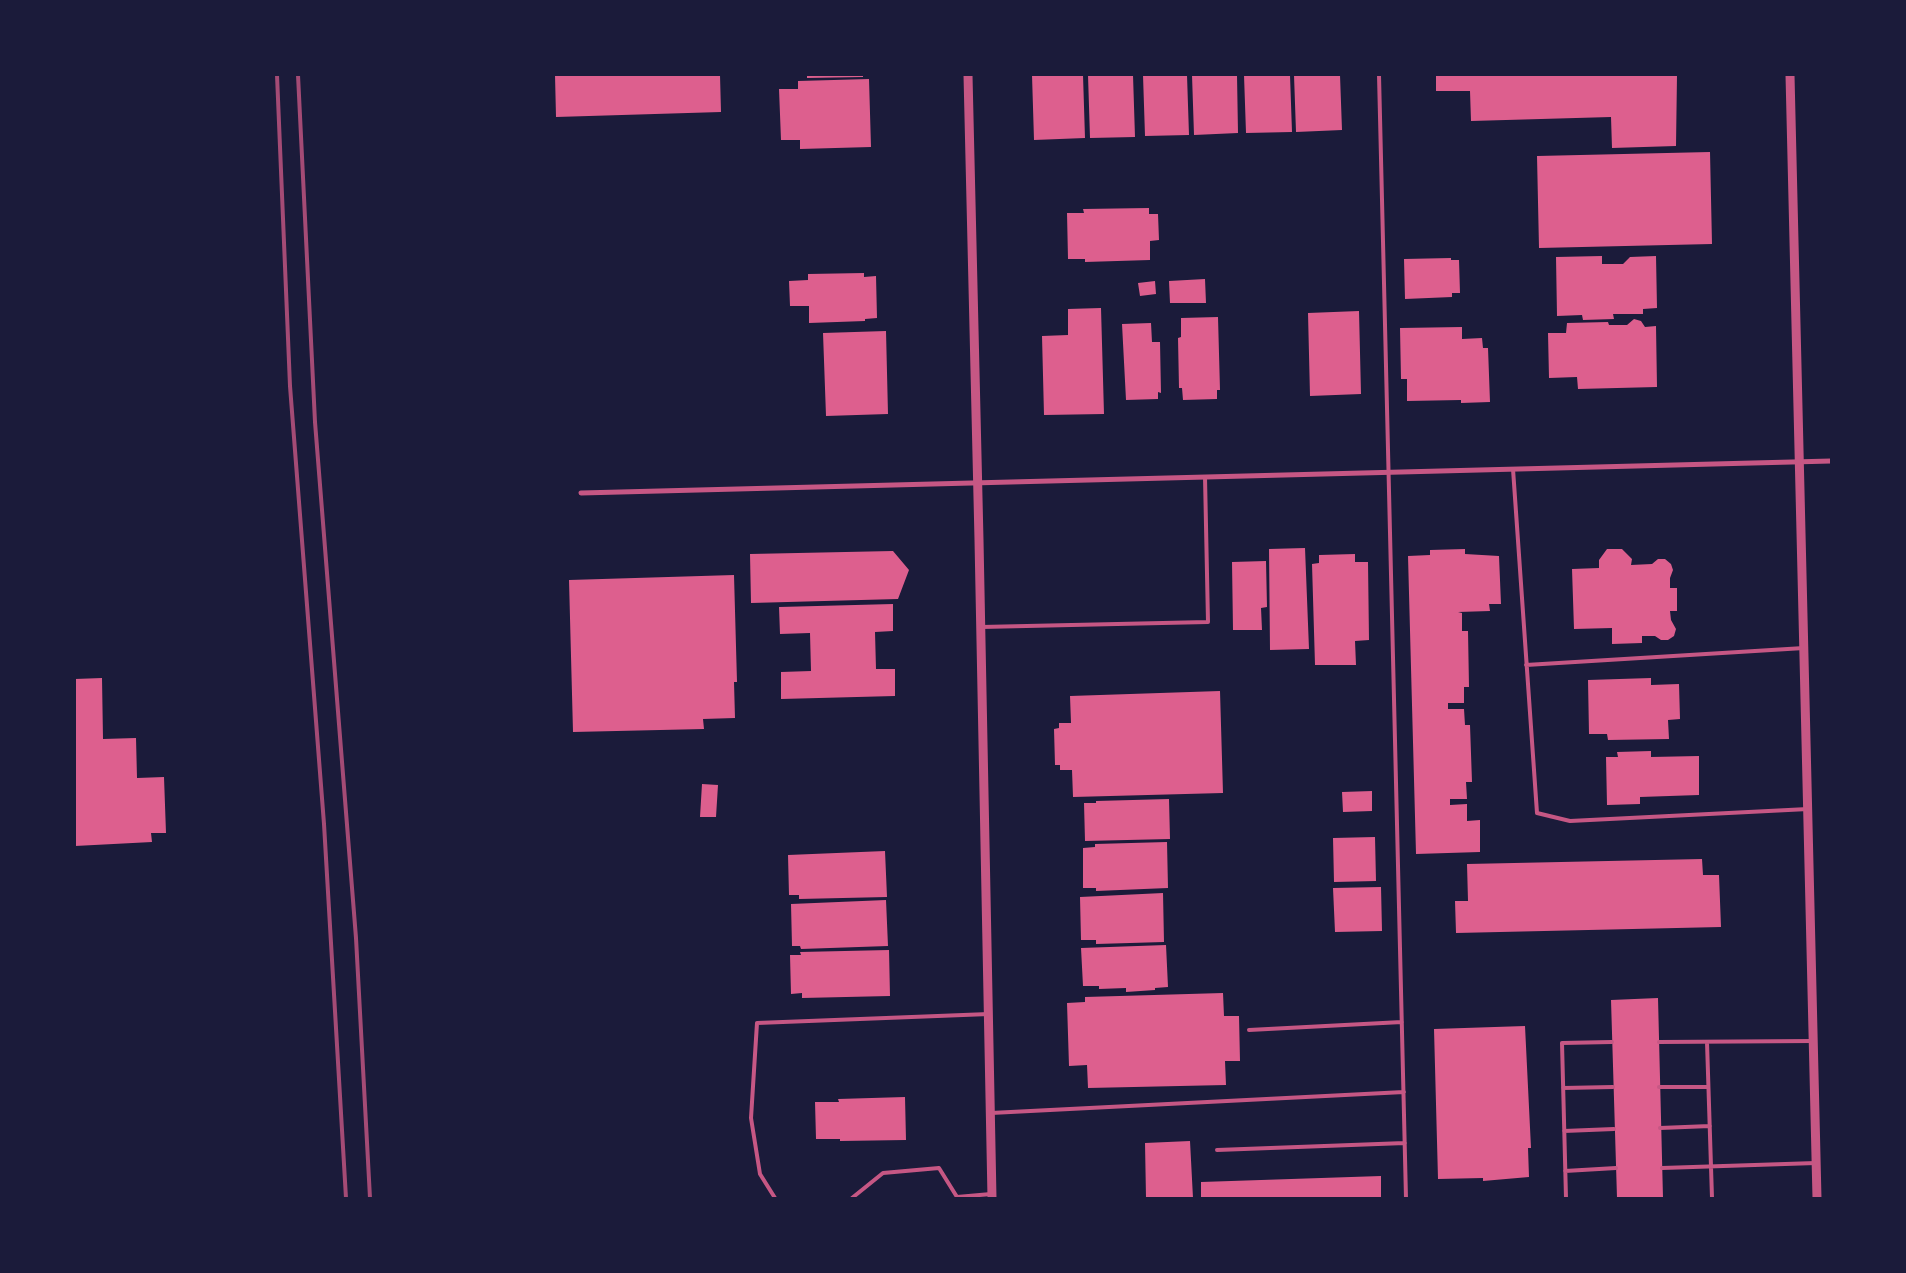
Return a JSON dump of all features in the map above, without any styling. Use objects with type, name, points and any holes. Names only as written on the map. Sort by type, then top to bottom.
[{"type":"street","points":[[968,75],[992,1196]]},
{"type":"street","points":[[1790,75],[1817,1198]]},
{"type":"street","points":[[582,493],[1831,461]]},
{"type":"lane","points":[[1379,75],[1406,1198]]},
{"type":"lane","points":[[1513,469],[1537,813],[1570,821],[1808,809]]},
{"type":"lane","points":[[981,627],[1208,622],[1205,477]]},
{"type":"lane","points":[[1526,665],[1804,648]]},
{"type":"lane","points":[[775,1198],[760,1174],[751,1118],[752,1072],[757,1023],[988,1014]]},
{"type":"lane","points":[[1248,1030],[1402,1022]]},
{"type":"lane","points":[[1659,1042],[1813,1041]]},
{"type":"lane","points":[[1566,1198],[1562,1043],[1612,1042]]},
{"type":"lane","points":[[1707,1042],[1712,1198]]},
{"type":"lane","points":[[1659,1087],[1708,1086]]},
{"type":"lane","points":[[1563,1088],[1613,1087]]},
{"type":"lane","points":[[990,1113],[1404,1092]]},
{"type":"lane","points":[[1660,1128],[1710,1126]]},
{"type":"lane","points":[[1564,1130],[1614,1129]]},
{"type":"lane","points":[[1217,1150],[1405,1143]]},
{"type":"lane","points":[[1662,1168],[1816,1163]]},
{"type":"lane","points":[[852,1198],[883,1173],[938,1168],[957,1198],[992,1196]]},
{"type":"lane","points":[[1565,1170],[1616,1168]]},
{"type":"building","points":[[555,75],[720,75],[721,112],[556,117]]},
{"type":"building","points":[[807,75],[863,75],[863,77],[807,78]]},
{"type":"building","points":[[1032,75],[1083,75],[1085,138],[1034,140]]},
{"type":"building","points":[[1088,75],[1133,75],[1135,137],[1090,138]]},
{"type":"building","points":[[1143,75],[1187,75],[1189,135],[1145,136]]},
{"type":"building","points":[[1192,75],[1237,75],[1238,133],[1194,135]]},
{"type":"building","points":[[1244,75],[1290,75],[1292,132],[1246,133]]},
{"type":"building","points":[[1294,75],[1340,75],[1342,130],[1296,132]]},
{"type":"building","points":[[1436,75],[1677,75],[1676,146],[1612,148],[1611,117],[1471,121],[1470,91],[1436,91]]},
{"type":"building","points":[[869,79],[871,147],[800,149],[800,140],[781,140],[779,89],[798,89],[798,81]]},
{"type":"building","points":[[1710,152],[1712,244],[1539,248],[1537,156]]},
{"type":"building","points":[[1149,208],[1149,214],[1158,214],[1159,240],[1150,241],[1150,260],[1085,262],[1085,259],[1068,259],[1067,213],[1084,213],[1083,209]]},
{"type":"building","points":[[1602,256],[1602,264],[1623,264],[1630,257],[1656,256],[1657,308],[1643,309],[1643,314],[1613,314],[1614,319],[1583,320],[1582,315],[1557,316],[1556,257]]},
{"type":"building","points":[[1451,258],[1451,260],[1459,260],[1460,293],[1452,293],[1452,297],[1405,299],[1404,259]]},
{"type":"building","points":[[864,273],[864,277],[876,276],[877,318],[865,319],[865,321],[809,323],[809,306],[790,306],[789,281],[808,280],[808,274]]},
{"type":"building","points":[[1205,279],[1206,303],[1170,303],[1169,281]]},
{"type":"building","points":[[1155,281],[1156,294],[1140,296],[1138,283]]},
{"type":"building","points":[[1101,308],[1104,414],[1044,415],[1042,336],[1068,335],[1068,309]]},
{"type":"building","points":[[1359,311],[1361,394],[1310,396],[1308,313]]},
{"type":"building","points":[[1218,317],[1220,390],[1217,390],[1217,399],[1183,400],[1182,388],[1179,388],[1178,338],[1181,337],[1181,318]]},
{"type":"building","points":[[1634,319],[1641,321],[1645,327],[1656,326],[1657,387],[1578,389],[1577,377],[1549,378],[1548,333],[1566,333],[1567,323],[1608,322],[1609,325],[1627,325]]},
{"type":"building","points":[[1151,323],[1152,342],[1160,342],[1161,393],[1158,392],[1158,399],[1126,400],[1122,324]]},
{"type":"building","points":[[1462,327],[1462,339],[1482,338],[1483,348],[1488,348],[1490,402],[1461,403],[1461,400],[1407,401],[1407,379],[1401,379],[1400,328]]},
{"type":"building","points":[[886,331],[888,414],[826,416],[823,333]]},
{"type":"building","points":[[1305,548],[1309,649],[1270,650],[1269,549]]},
{"type":"building","points":[[1465,549],[1465,554],[1499,556],[1501,604],[1489,604],[1490,611],[1458,612],[1462,613],[1462,631],[1468,631],[1469,687],[1464,687],[1464,703],[1448,703],[1448,709],[1464,709],[1465,725],[1470,725],[1472,782],[1466,782],[1467,799],[1450,799],[1450,805],[1467,804],[1467,821],[1480,820],[1480,852],[1416,854],[1408,556],[1430,555],[1430,550]]},
{"type":"building","points":[[1607,549],[1622,549],[1632,559],[1631,565],[1652,564],[1658,559],[1665,559],[1671,564],[1673,570],[1670,578],[1670,588],[1677,588],[1677,611],[1670,611],[1671,620],[1676,629],[1674,636],[1668,640],[1661,640],[1655,636],[1642,636],[1642,643],[1612,644],[1612,628],[1574,629],[1572,569],[1599,568],[1599,560]]},
{"type":"building","points":[[893,551],[909,570],[898,599],[751,603],[750,554]]},
{"type":"building","points":[[1355,554],[1355,562],[1368,562],[1369,640],[1355,641],[1356,665],[1315,665],[1312,564],[1319,563],[1319,555]]},
{"type":"building","points":[[1266,561],[1267,607],[1261,608],[1262,630],[1233,630],[1232,562]]},
{"type":"building","points":[[734,575],[737,682],[734,682],[735,718],[703,719],[704,729],[573,732],[569,580]]},
{"type":"building","points":[[893,604],[893,631],[875,632],[876,669],[895,669],[895,696],[781,699],[781,672],[811,671],[810,633],[780,634],[779,607]]},
{"type":"building","points":[[102,678],[103,739],[136,738],[137,778],[164,777],[166,833],[151,833],[152,842],[75,846],[75,679]]},
{"type":"building","points":[[1651,678],[1651,685],[1679,684],[1680,719],[1668,720],[1669,739],[1608,740],[1607,734],[1589,734],[1588,680]]},
{"type":"building","points":[[1220,691],[1223,793],[1073,797],[1072,770],[1060,770],[1060,765],[1055,765],[1054,729],[1059,728],[1059,723],[1071,723],[1070,696]]},
{"type":"building","points":[[1651,751],[1651,757],[1699,756],[1699,795],[1640,797],[1640,804],[1607,805],[1606,757],[1618,757],[1617,752]]},
{"type":"building","points":[[702,784],[718,785],[716,817],[700,817]]},
{"type":"building","points":[[1372,791],[1372,811],[1343,812],[1342,792]]},
{"type":"building","points":[[1169,799],[1170,839],[1085,841],[1084,803]]},
{"type":"building","points":[[1375,837],[1376,881],[1334,882],[1333,838]]},
{"type":"building","points":[[1167,842],[1168,888],[1096,891],[1096,888],[1083,888],[1083,848],[1095,847],[1095,844]]},
{"type":"building","points":[[885,851],[887,897],[799,899],[799,895],[789,895],[788,855]]},
{"type":"building","points":[[1702,859],[1703,875],[1719,875],[1721,927],[1456,933],[1455,901],[1468,901],[1467,864]]},
{"type":"building","points":[[1381,887],[1382,931],[1335,932],[1333,888]]},
{"type":"building","points":[[1163,893],[1164,942],[1096,944],[1096,940],[1081,940],[1080,897]]},
{"type":"building","points":[[886,900],[888,946],[801,949],[800,946],[792,946],[791,904]]},
{"type":"building","points":[[1166,945],[1168,987],[1126,992],[1126,988],[1099,989],[1099,986],[1083,986],[1081,948]]},
{"type":"building","points":[[889,950],[890,996],[802,998],[802,993],[791,994],[790,955],[801,955],[800,952]]},
{"type":"building","points":[[1223,993],[1224,1016],[1239,1016],[1240,1061],[1225,1061],[1226,1085],[1088,1088],[1087,1065],[1069,1066],[1067,1003],[1085,1002],[1085,997]]},
{"type":"building","points":[[1658,998],[1663,1198],[1617,1198],[1611,1000]]},
{"type":"building","points":[[1525,1026],[1531,1148],[1528,1148],[1529,1177],[1483,1181],[1483,1178],[1438,1179],[1434,1029]]},
{"type":"building","points":[[905,1097],[906,1140],[840,1141],[840,1139],[816,1139],[815,1102],[839,1102],[838,1099]]},
{"type":"building","points":[[1190,1141],[1193,1198],[1146,1198],[1145,1143]]},
{"type":"building","points":[[1381,1176],[1381,1198],[1201,1198],[1201,1182]]},
{"type":"railway","points":[[277,75],[290,386],[324,824],[346,1198]]},
{"type":"railway","points":[[298,75],[315,422],[356,938],[370,1198]]}]
